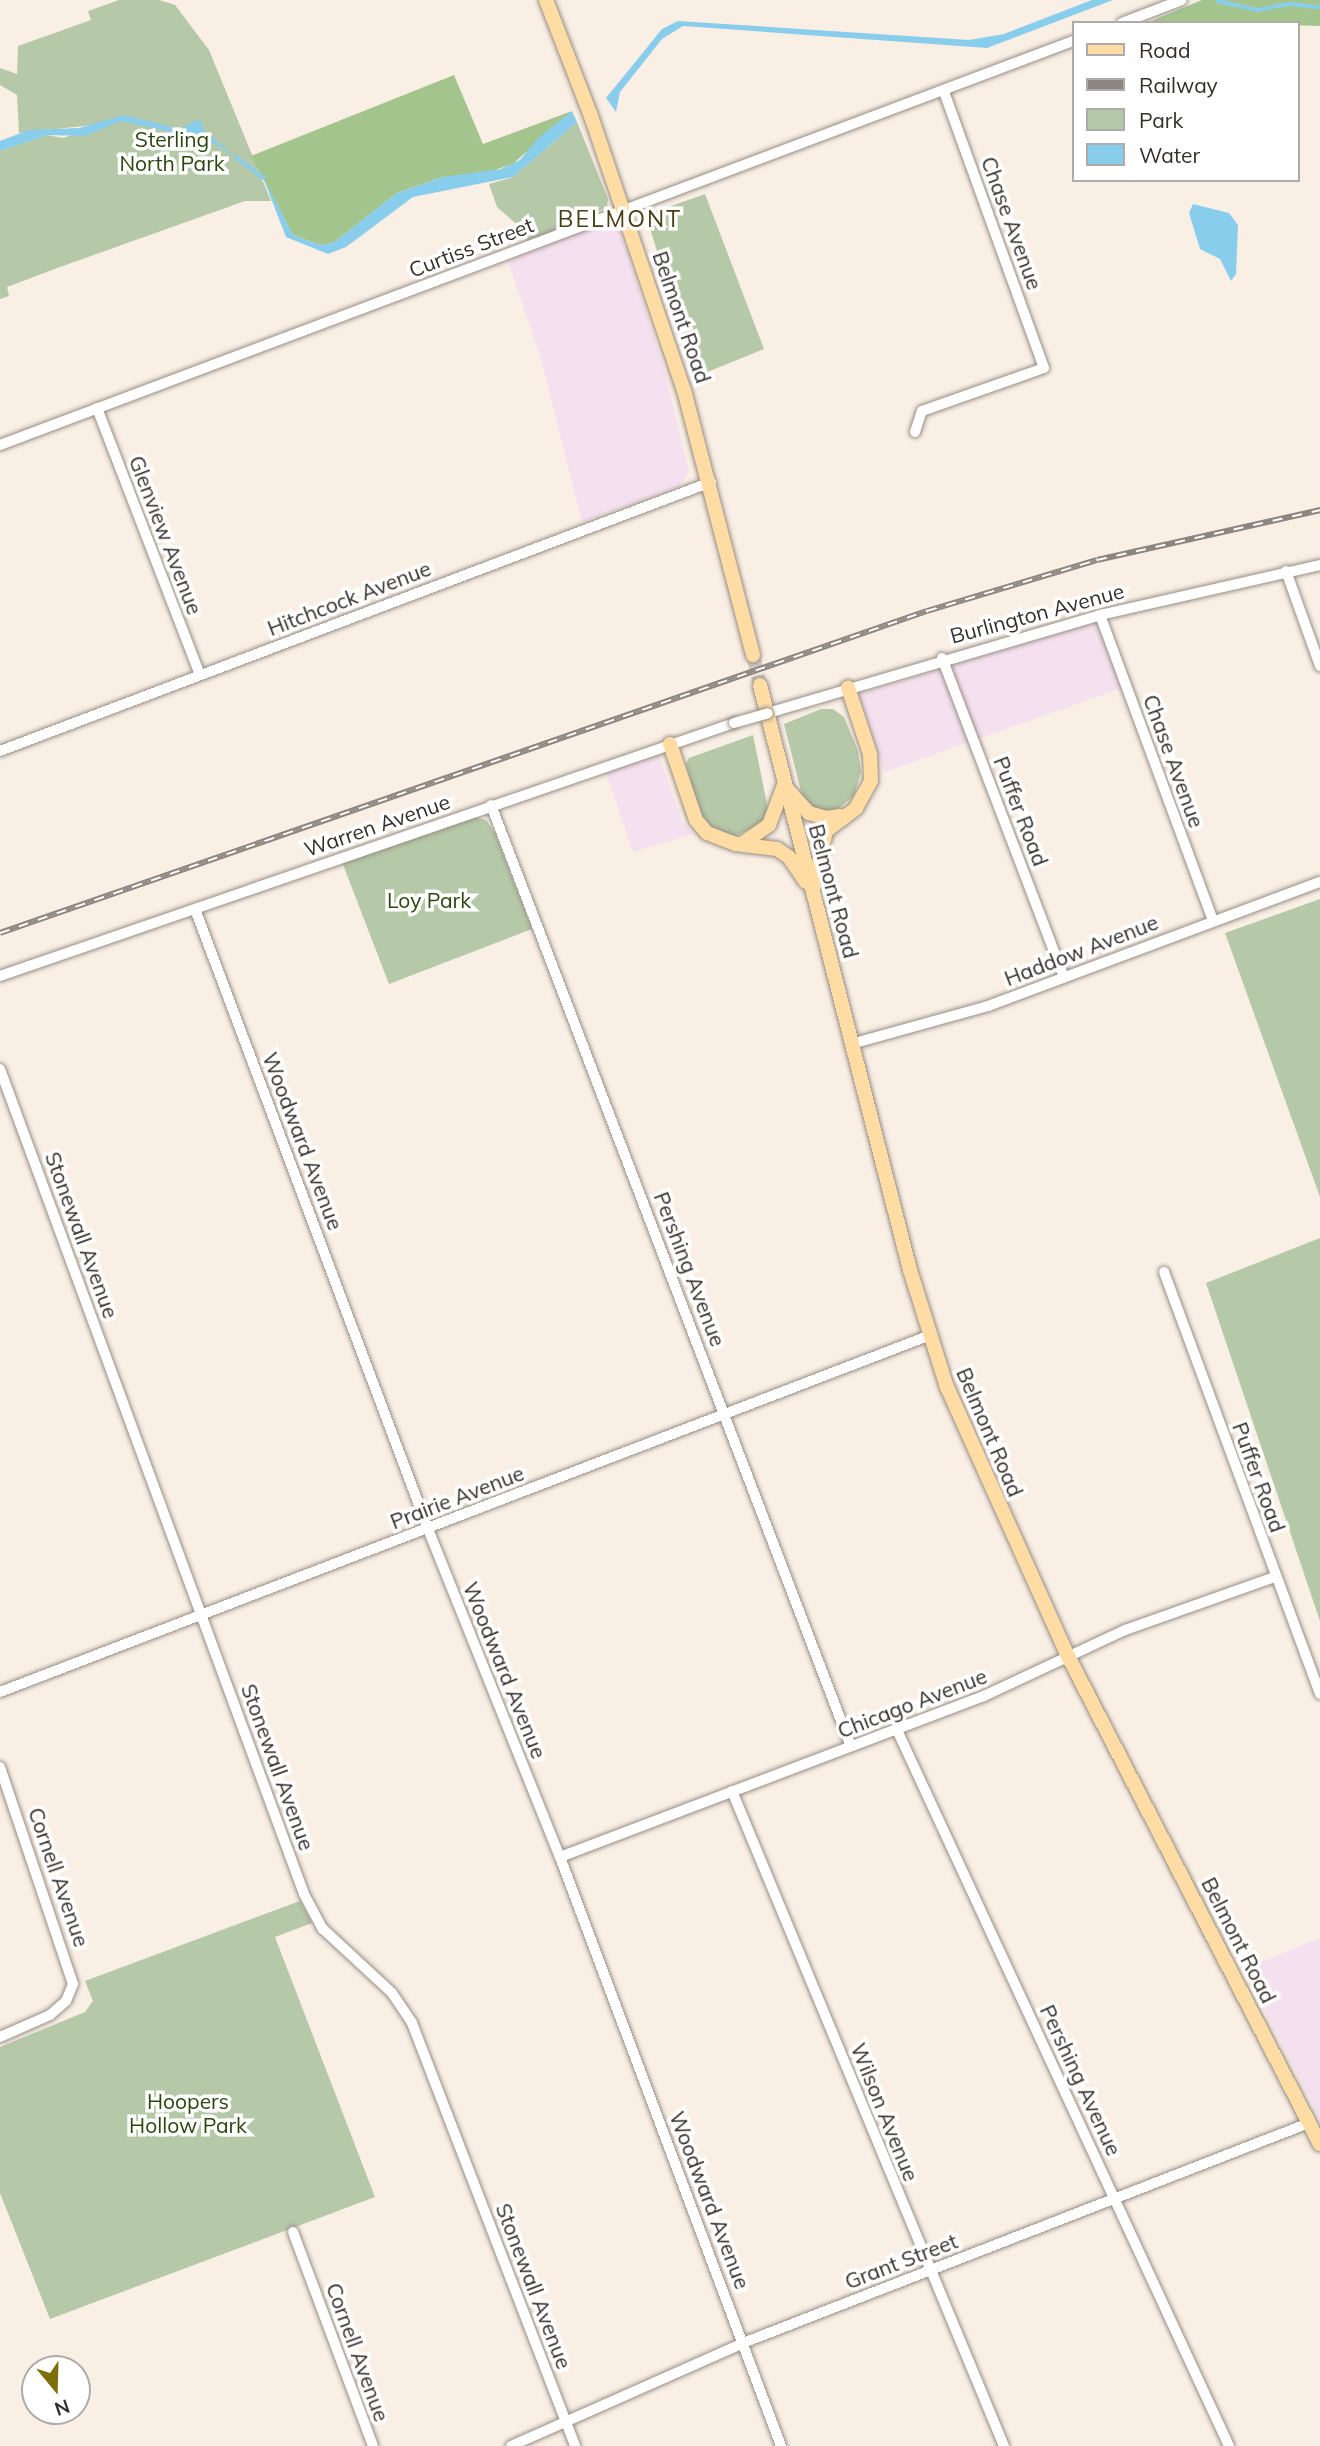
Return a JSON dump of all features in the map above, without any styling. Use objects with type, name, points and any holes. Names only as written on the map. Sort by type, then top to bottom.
[{"type":"main road","name":"Belmont Road","points":[[545,0],[623,210],[711,482],[753,655]]},
{"type":"main road","name":"Belmont Road","points":[[760,685],[928,1336],[973,1452],[1069,1658],[1320,2144]]},
{"type":"main road","points":[[813,892],[820,842],[831,825],[866,795],[872,773],[848,688]]},
{"type":"main road","points":[[670,744],[696,820],[721,841],[784,853],[813,892]]},
{"type":"main road","points":[[742,844],[769,825],[785,785],[816,816],[848,813]]},
{"type":"street","points":[[1127,21],[1182,0]]},
{"type":"street","name":"Curtiss Street","points":[[0,445],[1072,41]]},
{"type":"street","name":"Chase Avenue","points":[[915,432],[922,411],[1044,368],[944,91]]},
{"type":"street","name":"Glenview Avenue","points":[[96,408],[200,675]]},
{"type":"street","name":"Hitchcock Avenue","points":[[0,751],[711,482]]},
{"type":"street","name":"Burlington Avenue","points":[[768,713],[942,658],[1100,615],[1320,565]]},
{"type":"street","points":[[1286,571],[1320,666]]},
{"type":"street","name":"Chase Avenue","points":[[1100,615],[1213,921]]},
{"type":"street","name":"Puffer Road","points":[[942,658],[1064,977]]},
{"type":"street","name":"Warren Avenue","points":[[0,976],[491,805],[768,713]]},
{"type":"street","name":"Pershing Avenue","points":[[491,805],[851,1747]]},
{"type":"street","name":"Haddow Avenue","points":[[851,1044],[988,1006],[1320,882]]},
{"type":"street","name":"Woodward Avenue","points":[[195,909],[428,1529],[560,1857],[781,2446]]},
{"type":"street","name":"Stonewall Avenue","points":[[0,1069],[312,1913],[338,1945],[392,1993],[417,2035],[575,2446]]},
{"type":"street","name":"Puffer Road","points":[[1164,1272],[1320,1694]]},
{"type":"street","name":"Prairie Avenue","points":[[0,1692],[928,1336]]},
{"type":"street","name":"Chicago Avenue","points":[[560,1857],[897,1730],[1069,1658],[1125,1630],[1275,1577]]},
{"type":"street","name":"Pershing Avenue","points":[[897,1730],[1228,2446]]},
{"type":"street","name":"Cornell Avenue","points":[[0,1767],[73,1975],[66,2001],[37,2022],[0,2037]]},
{"type":"street","name":"Wilson Avenue","points":[[732,1791],[1004,2446]]},
{"type":"street","name":"Grant Street","points":[[511,2446],[743,2343],[929,2270],[1116,2202],[1309,2123]]},
{"type":"street","name":"Cornell Avenue","points":[[293,2232],[373,2446]]},
{"type":"shaded area","points":[[600,224],[619,228],[665,372],[689,472],[680,485],[667,492],[582,522],[541,359],[508,261]]},
{"type":"shaded area","points":[[1098,622],[1122,688],[884,772],[859,694]]},
{"type":"shaded area","points":[[659,756],[683,823],[693,834],[633,852],[606,772]]},
{"type":"shaded area","points":[[1320,1938],[1320,2119],[1244,1969]]},
{"type":"green space","name":"Sterling North Park","points":[[119,0],[159,0],[175,5],[209,50],[271,201],[245,201],[60,267],[7,287],[9,296],[0,299],[0,151],[47,135],[63,138],[102,124],[19,133],[17,95],[0,85],[0,68],[17,74],[18,46],[91,20],[88,11]]},
{"type":"green space","points":[[1202,0],[1320,0],[1320,26],[1299,25],[1299,21],[1151,21]]},
{"type":"green space","points":[[454,75],[483,144],[572,111],[513,164],[486,173],[443,177],[397,193],[333,243],[320,245],[293,235],[251,156]]},
{"type":"green space","points":[[577,122],[608,199],[607,207],[528,242],[521,228],[497,207],[489,184],[513,177]]},
{"type":"green space","points":[[705,194],[764,349],[695,377],[646,215]]},
{"type":"green space","points":[[821,709],[833,709],[844,717],[858,751],[861,772],[854,796],[834,812],[812,811],[802,795],[784,724]]},
{"type":"green space","points":[[753,735],[769,814],[765,822],[735,836],[714,830],[700,814],[686,764],[689,758]]},
{"type":"green space","name":"Loy Park","points":[[474,817],[486,820],[495,833],[532,929],[389,984],[342,862]]},
{"type":"green space","points":[[1320,899],[1320,1197],[1225,933]]},
{"type":"green space","points":[[1320,1238],[1320,1621],[1206,1283]]},
{"type":"green space","name":"Hoopers Hollow Park","points":[[300,1901],[312,1923],[275,1937],[375,2197],[50,2319],[0,2193],[0,2047],[85,2012],[93,2001],[85,1981]]},
{"type":"water","points":[[1092,0],[1113,0],[987,48],[683,26],[662,39],[620,92],[616,112],[606,98],[662,29],[678,21],[969,40],[1004,34]]},
{"type":"water","points":[[572,111],[577,122],[513,177],[413,197],[346,247],[328,254],[286,237],[262,175],[293,235],[320,245],[333,243],[397,193],[443,177],[501,169],[520,160],[538,138]]},
{"type":"water","points":[[124,115],[180,129],[199,119],[204,130],[237,158],[209,140],[121,121],[85,136],[47,135],[0,151],[0,141],[29,130],[79,128]]},
{"type":"water","points":[[1193,204],[1229,213],[1238,225],[1236,274],[1231,281],[1220,259],[1200,249],[1189,213]]},
{"type":"waterway","points":[[1218,1],[1258,10],[1290,4],[1320,7]]},
{"type":"waterway","points":[[236,157],[263,177]]},
{"type":"tunnel","points":[[753,655],[760,685]]},
{"type":"railway","points":[[0,933],[927,611],[1097,560],[1320,510]]},
{"type":"district","name":"BELMONT","points":[[620,219]]}]
